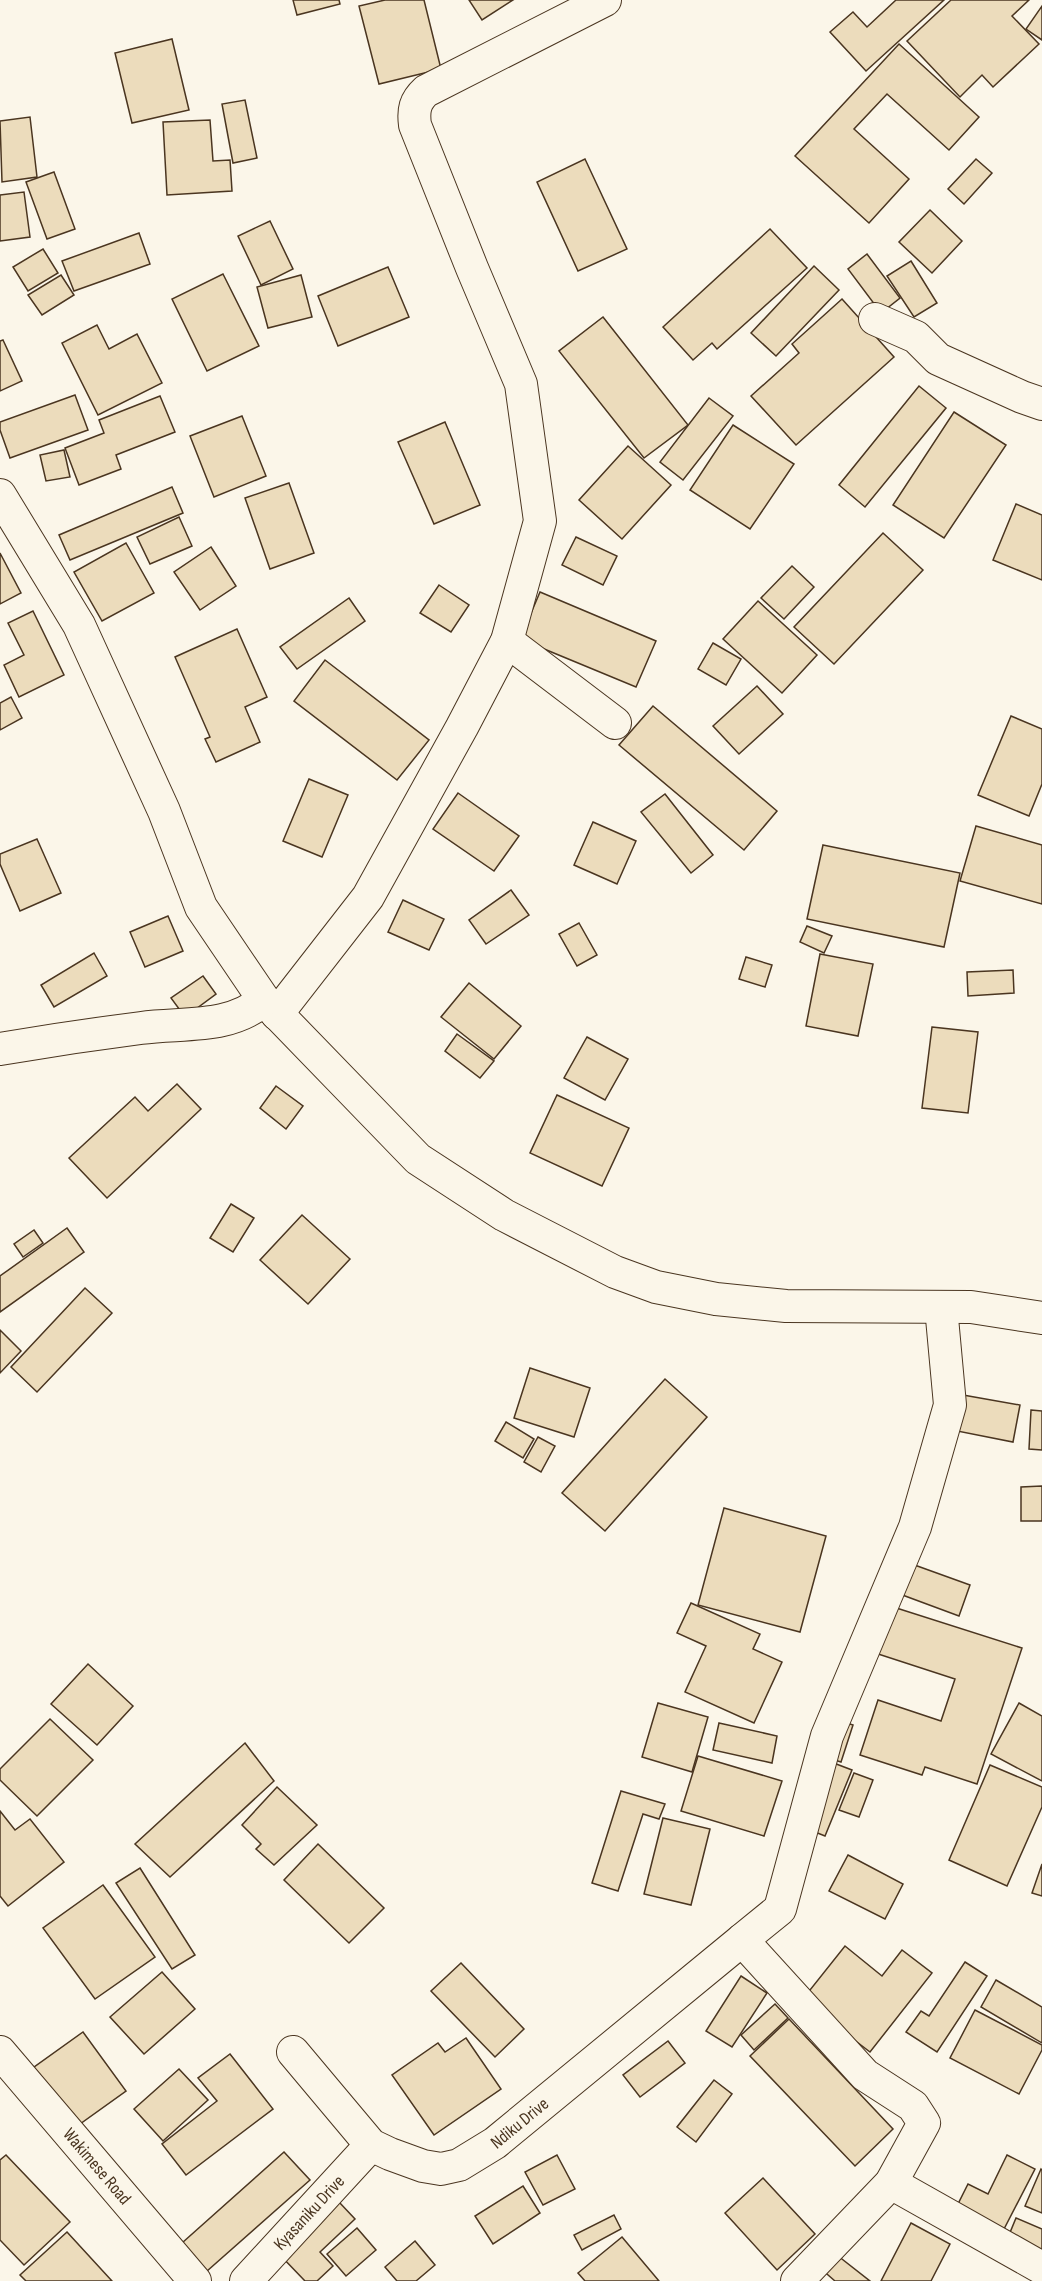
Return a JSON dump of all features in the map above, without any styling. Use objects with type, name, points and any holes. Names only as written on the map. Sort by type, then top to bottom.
[{"type":"street","points":[[0,1049],[158,1025],[195,1025],[271,1007],[368,897],[507,641],[540,521],[521,384],[415,125],[413,111],[418,99],[435,86],[605,0]]},
{"type":"street","points":[[875,319],[916,337],[938,359],[1042,404]]},
{"type":"street","points":[[0,495],[84,635],[165,810],[201,907],[271,1007],[418,1159],[504,1215],[615,1272],[656,1287],[716,1299],[786,1306],[971,1307],[1042,1318]]},
{"type":"street","points":[[507,641],[615,723]]},
{"type":"street","name":"Ndiku Drive","points":[[293,2052],[371,2145],[423,2166],[441,2169],[459,2165],[495,2143],[780,1908],[827,1736],[915,1527],[950,1405],[941,1307]]},
{"type":"street","points":[[742,1940],[865,2075],[914,2106],[924,2123],[891,2183],[797,2281]]},
{"type":"street","name":"Wakimese Road","points":[[0,2052],[195,2281]]},
{"type":"street","name":"Kyasaniku Drive","points":[[246,2281],[371,2145]]},
{"type":"street","points":[[891,2183],[1042,2268]]},
{"type":"building","points":[[293,0],[339,0],[340,4],[297,15]]},
{"type":"building","points":[[385,0],[424,0],[441,69],[379,84],[359,6]]},
{"type":"building","points":[[469,0],[513,0],[482,20]]},
{"type":"building","points":[[896,0],[944,0],[866,71],[830,32],[853,12],[867,27]]},
{"type":"building","points":[[951,0],[1029,0],[1012,16],[1039,44],[993,87],[982,75],[960,97],[907,41]]},
{"type":"building","points":[[1042,6],[1042,40],[1026,29]]},
{"type":"building","points":[[172,39],[189,110],[132,123],[115,53]]},
{"type":"building","points":[[899,44],[979,117],[949,150],[887,94],[854,129],[909,179],[869,223],[795,156]]},
{"type":"building","points":[[245,100],[257,158],[233,163],[222,104]]},
{"type":"building","points":[[30,117],[37,177],[2,182],[0,121]]},
{"type":"building","points":[[210,120],[213,161],[230,160],[232,191],[167,195],[163,122]]},
{"type":"building","points":[[585,159],[627,249],[578,271],[537,182]]},
{"type":"building","points":[[976,159],[992,173],[964,204],[948,189]]},
{"type":"building","points":[[54,172],[75,229],[47,239],[26,182]]},
{"type":"building","points":[[24,192],[30,237],[0,241],[0,195]]},
{"type":"building","points":[[930,210],[962,241],[932,273],[899,242]]},
{"type":"building","points":[[270,221],[293,269],[261,285],[238,236]]},
{"type":"building","points":[[770,229],[807,268],[717,349],[712,343],[693,360],[663,327]]},
{"type":"building","points":[[139,233],[150,264],[74,291],[62,261]]},
{"type":"building","points":[[43,249],[58,273],[28,291],[13,267]]},
{"type":"building","points":[[867,254],[900,298],[881,313],[848,269]]},
{"type":"building","points":[[911,261],[937,303],[914,317],[887,276]]},
{"type":"building","points":[[814,266],[839,290],[776,356],[751,333]]},
{"type":"building","points":[[388,267],[409,317],[338,346],[318,296]]},
{"type":"building","points":[[223,274],[259,346],[207,371],[172,299]]},
{"type":"building","points":[[61,275],[74,295],[42,315],[28,295]]},
{"type":"building","points":[[301,275],[312,317],[268,328],[257,287]]},
{"type":"building","points":[[842,299],[894,357],[796,445],[751,396],[799,353],[792,344]]},
{"type":"building","points":[[603,317],[688,425],[644,458],[559,351]]},
{"type":"building","points":[[97,325],[109,349],[137,334],[162,383],[98,415],[62,343]]},
{"type":"building","points":[[3,340],[22,381],[0,391],[0,341]]},
{"type":"building","points":[[919,386],[946,408],[865,507],[839,485]]},
{"type":"building","points":[[75,395],[88,430],[10,458],[0,430],[0,422]]},
{"type":"building","points":[[160,396],[175,432],[116,455],[121,469],[79,485],[65,448],[104,433],[99,420]]},
{"type":"building","points":[[709,398],[733,416],[683,480],[660,462]]},
{"type":"building","points":[[954,412],[1006,445],[944,538],[893,505]]},
{"type":"building","points":[[242,416],[266,476],[214,497],[190,436]]},
{"type":"building","points":[[445,422],[480,505],[434,524],[398,442]]},
{"type":"building","points":[[733,425],[794,464],[750,529],[690,490]]},
{"type":"building","points":[[628,446],[671,485],[622,539],[579,500]]},
{"type":"building","points":[[64,450],[70,477],[46,481],[40,455]]},
{"type":"building","points":[[289,483],[314,553],[270,569],[245,498]]},
{"type":"building","points":[[172,487],[183,513],[70,560],[59,535]]},
{"type":"building","points":[[1016,504],[1042,515],[1042,580],[993,560]]},
{"type":"building","points":[[179,517],[192,546],[150,564],[137,537]]},
{"type":"building","points":[[883,533],[923,570],[834,664],[794,627]]},
{"type":"building","points":[[576,537],[617,556],[603,585],[562,565]]},
{"type":"building","points":[[126,543],[154,593],[102,621],[74,572]]},
{"type":"building","points":[[211,547],[236,586],[200,610],[174,572]]},
{"type":"building","points":[[0,553],[21,593],[0,604]]},
{"type":"building","points":[[792,566],[814,587],[784,619],[761,598]]},
{"type":"building","points":[[439,585],[469,605],[451,632],[420,613]]},
{"type":"building","points":[[540,592],[656,641],[636,687],[520,639]]},
{"type":"building","points":[[349,598],[365,621],[297,669],[280,647]]},
{"type":"building","points":[[758,601],[817,655],[782,693],[723,639]]},
{"type":"building","points":[[33,611],[64,675],[19,697],[4,665],[24,655],[8,623]]},
{"type":"building","points":[[237,629],[267,697],[245,707],[260,742],[216,762],[205,739],[210,737],[175,657]]},
{"type":"building","points":[[713,643],[741,659],[726,685],[698,669]]},
{"type":"building","points":[[325,660],[429,740],[397,780],[294,701]]},
{"type":"building","points":[[757,686],[783,714],[739,754],[713,726]]},
{"type":"building","points":[[11,697],[22,718],[0,730],[0,703]]},
{"type":"building","points":[[653,706],[777,811],[744,850],[619,745]]},
{"type":"building","points":[[1011,716],[1042,729],[1042,784],[1029,816],[978,795]]},
{"type":"building","points":[[309,779],[348,795],[322,857],[283,841]]},
{"type":"building","points":[[458,793],[519,836],[494,871],[433,829]]},
{"type":"building","points":[[665,794],[713,855],[691,873],[641,812]]},
{"type":"building","points":[[593,822],[636,841],[617,884],[574,865]]},
{"type":"building","points":[[976,826],[1042,845],[1042,904],[960,881]]},
{"type":"building","points":[[37,839],[61,893],[20,911],[0,864],[0,854]]},
{"type":"building","points":[[823,845],[960,873],[944,947],[807,919]]},
{"type":"building","points":[[511,890],[529,915],[486,944],[469,920]]},
{"type":"building","points":[[403,900],[444,919],[429,950],[388,932]]},
{"type":"building","points":[[168,916],[183,951],[145,967],[130,932]]},
{"type":"building","points":[[579,923],[597,955],[577,966],[559,934]]},
{"type":"building","points":[[807,926],[832,936],[824,953],[800,942]]},
{"type":"building","points":[[94,953],[107,976],[54,1007],[41,985]]},
{"type":"building","points":[[820,954],[873,964],[858,1036],[806,1026]]},
{"type":"building","points":[[746,957],[772,965],[765,987],[739,979]]},
{"type":"building","points":[[1013,970],[1014,993],[968,996],[967,972]]},
{"type":"building","points":[[203,976],[216,994],[185,1017],[171,998]]},
{"type":"building","points":[[469,983],[521,1026],[494,1059],[441,1017]]},
{"type":"building","points":[[932,1027],[978,1032],[968,1113],[922,1108]]},
{"type":"building","points":[[457,1034],[494,1061],[480,1078],[445,1051]]},
{"type":"building","points":[[587,1037],[628,1059],[605,1100],[564,1078]]},
{"type":"building","points":[[177,1084],[201,1109],[107,1198],[69,1158],[135,1097],[148,1111]]},
{"type":"building","points":[[276,1086],[303,1106],[286,1129],[260,1108]]},
{"type":"building","points":[[557,1095],[629,1128],[602,1186],[530,1153]]},
{"type":"building","points":[[231,1204],[254,1218],[233,1252],[210,1238]]},
{"type":"building","points":[[302,1215],[350,1259],[308,1304],[260,1260]]},
{"type":"building","points":[[67,1228],[84,1252],[0,1312],[0,1276]]},
{"type":"building","points":[[34,1230],[43,1243],[23,1257],[14,1244]]},
{"type":"building","points":[[85,1288],[112,1313],[37,1392],[11,1367]]},
{"type":"building","points":[[0,1330],[21,1351],[0,1373]]},
{"type":"building","points":[[530,1368],[590,1388],[574,1437],[514,1418]]},
{"type":"building","points":[[665,1379],[707,1417],[605,1531],[562,1493]]},
{"type":"building","points":[[963,1395],[1020,1405],[1013,1442],[957,1431]]},
{"type":"building","points":[[1031,1410],[1042,1411],[1042,1450],[1029,1449]]},
{"type":"building","points":[[506,1422],[534,1439],[523,1458],[495,1441]]},
{"type":"building","points":[[538,1437],[555,1446],[541,1472],[524,1462]]},
{"type":"building","points":[[1042,1486],[1042,1521],[1021,1521],[1021,1487]]},
{"type":"building","points":[[724,1508],[826,1536],[800,1632],[698,1605]]},
{"type":"building","points":[[909,1563],[970,1585],[959,1616],[897,1593]]},
{"type":"building","points":[[691,1603],[760,1634],[753,1649],[782,1662],[754,1723],[685,1692],[706,1646],[677,1633]]},
{"type":"building","points":[[887,1605],[1022,1648],[977,1784],[925,1767],[922,1775],[860,1755],[878,1700],[941,1721],[955,1679],[872,1652]]},
{"type":"building","points":[[88,1664],[133,1706],[97,1745],[51,1704]]},
{"type":"building","points":[[658,1703],[708,1717],[692,1772],[642,1757]]},
{"type":"building","points":[[1019,1703],[1042,1716],[1042,1781],[991,1754]]},
{"type":"building","points":[[50,1719],[93,1760],[37,1816],[0,1780],[0,1769]]},
{"type":"building","points":[[834,1719],[853,1725],[841,1762],[822,1756]]},
{"type":"building","points":[[719,1723],[777,1736],[772,1763],[713,1750]]},
{"type":"building","points":[[245,1743],[274,1781],[170,1877],[135,1844]]},
{"type":"building","points":[[698,1756],[782,1781],[764,1836],[681,1811]]},
{"type":"building","points":[[831,1762],[852,1770],[825,1836],[805,1828]]},
{"type":"building","points":[[990,1765],[1042,1787],[1042,1807],[1007,1886],[949,1860]]},
{"type":"building","points":[[854,1773],[873,1780],[859,1817],[839,1810]]},
{"type":"building","points":[[277,1787],[317,1825],[274,1865],[256,1849],[261,1844],[242,1825]]},
{"type":"building","points":[[621,1791],[665,1804],[659,1819],[643,1814],[618,1891],[592,1883]]},
{"type":"building","points":[[0,1811],[15,1830],[30,1819],[64,1862],[8,1906],[0,1896]]},
{"type":"building","points":[[663,1818],[710,1829],[691,1905],[644,1894]]},
{"type":"building","points":[[318,1844],[384,1908],[349,1943],[284,1880]]},
{"type":"building","points":[[848,1855],[903,1884],[885,1919],[829,1891]]},
{"type":"building","points":[[1042,1864],[1042,1896],[1032,1893]]},
{"type":"building","points":[[140,1868],[195,1955],[172,1969],[116,1883]]},
{"type":"building","points":[[103,1885],[155,1957],[95,1999],[43,1928]]},
{"type":"building","points":[[845,1946],[882,1976],[902,1950],[932,1973],[870,2052],[802,2000]]},
{"type":"building","points":[[965,1962],[987,1976],[937,2052],[906,2032],[921,2011],[929,2016]]},
{"type":"building","points":[[461,1963],[524,2029],[495,2057],[431,1991]]},
{"type":"building","points":[[162,1972],[195,2009],[144,2054],[110,2017]]},
{"type":"building","points":[[741,1976],[767,1993],[732,2047],[706,2031]]},
{"type":"building","points":[[996,1980],[1042,2007],[1042,2043],[981,2007]]},
{"type":"building","points":[[775,2004],[788,2018],[754,2050],[741,2035]]},
{"type":"building","points":[[975,2010],[1042,2045],[1042,2050],[1019,2094],[950,2058]]},
{"type":"building","points":[[789,2019],[893,2129],[855,2166],[750,2056]]},
{"type":"building","points":[[83,2032],[126,2091],[73,2129],[30,2070]]},
{"type":"building","points":[[466,2038],[501,2089],[434,2135],[392,2075],[438,2043],[445,2052]]},
{"type":"building","points":[[668,2041],[685,2063],[640,2097],[623,2075]]},
{"type":"building","points":[[230,2054],[273,2109],[186,2175],[162,2144],[217,2101],[198,2078]]},
{"type":"building","points":[[179,2069],[208,2100],[163,2141],[134,2109]]},
{"type":"building","points":[[714,2080],[732,2094],[696,2142],[677,2127]]},
{"type":"building","points":[[284,2152],[310,2180],[198,2279],[173,2251]]},
{"type":"building","points":[[6,2155],[70,2222],[24,2265],[0,2240],[0,2160]]},
{"type":"building","points":[[557,2155],[575,2189],[543,2205],[525,2172]]},
{"type":"building","points":[[1007,2155],[1035,2169],[1004,2229],[957,2206],[968,2184],[988,2194]]},
{"type":"building","points":[[1042,2170],[1042,2213],[1025,2206]]},
{"type":"building","points":[[763,2178],[815,2234],[777,2270],[725,2213]]},
{"type":"building","points":[[523,2186],[540,2213],[493,2244],[475,2216]]},
{"type":"building","points":[[339,2202],[355,2219],[320,2252],[333,2266],[317,2281],[305,2281],[281,2256]]},
{"type":"building","points":[[614,2215],[621,2229],[582,2250],[574,2235]]},
{"type":"building","points":[[1016,2218],[1042,2229],[1042,2251],[1009,2235]]},
{"type":"building","points":[[911,2223],[950,2244],[931,2281],[881,2281]]},
{"type":"building","points":[[357,2228],[376,2250],[346,2276],[327,2254]]},
{"type":"building","points":[[67,2232],[112,2281],[26,2281],[20,2275]]},
{"type":"building","points":[[622,2237],[659,2281],[585,2281],[578,2273]]},
{"type":"building","points":[[415,2241],[435,2265],[416,2281],[397,2281],[385,2267]]},
{"type":"building","points":[[833,2252],[870,2281],[835,2281],[820,2268]]}]
